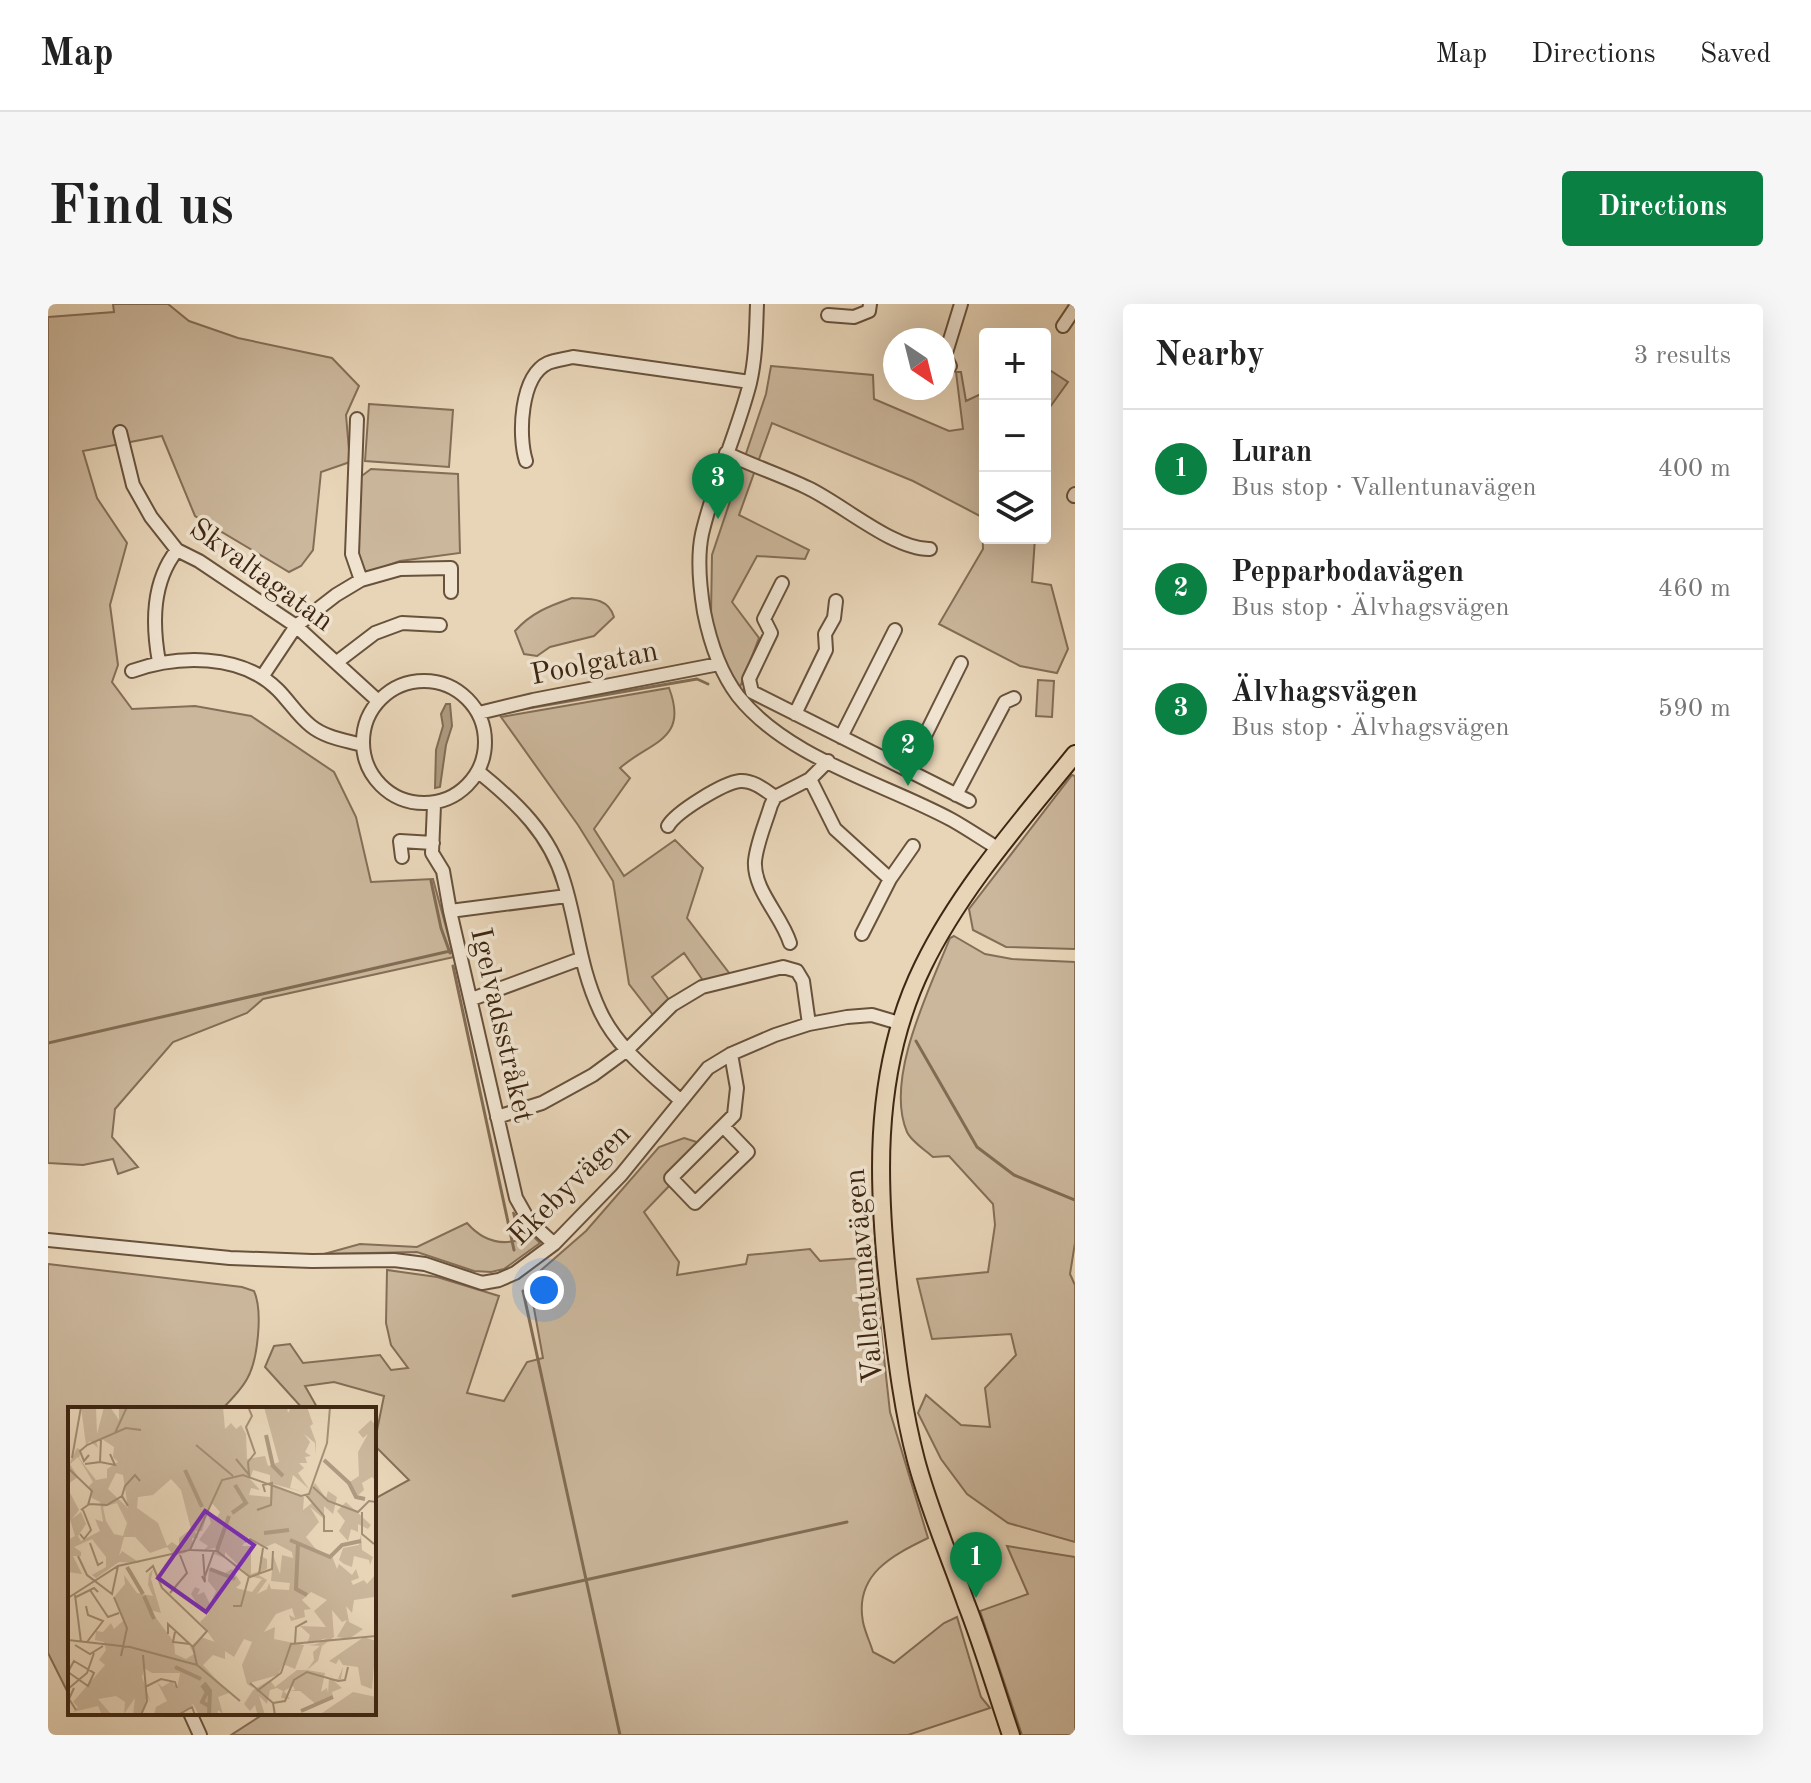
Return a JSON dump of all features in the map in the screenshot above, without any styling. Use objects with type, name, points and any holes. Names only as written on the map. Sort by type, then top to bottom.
[{"type":"main road","name":"Vallentunavägen","points":[[1011,1735],[968,1606],[932,1513],[903,1405],[881,1232],[884,1091],[899,1023],[923,966],[947,923],[999,849],[1075,754]]},
{"type":"street","points":[[757,304],[756,349],[750,382],[701,536],[700,589],[709,635],[719,664],[740,698],[762,721],[783,736],[952,820],[999,849]]},
{"type":"street","points":[[828,315],[854,317],[869,311],[870,304]]},
{"type":"street","points":[[954,328],[961,304]]},
{"type":"street","points":[[1063,326],[1075,308]]},
{"type":"street","points":[[526,461],[522,449],[526,389],[545,364],[573,357],[750,382]]},
{"type":"street","points":[[357,419],[352,554],[361,580]]},
{"type":"street","name":"Skvaltagatan","points":[[120,432],[133,485],[151,517],[177,550],[199,561],[296,626],[377,700]]},
{"type":"street","points":[[726,453],[809,488],[876,529],[917,549],[930,549]]},
{"type":"street","points":[[159,662],[153,631],[157,595],[165,565],[177,550]]},
{"type":"street","points":[[262,677],[296,626],[361,580],[400,569],[451,568],[451,592]]},
{"type":"street","points":[[782,583],[764,619],[771,633],[749,679],[752,692],[894,764],[963,798],[1005,702],[1014,698]]},
{"type":"street","points":[[795,714],[826,650],[825,634],[834,618],[836,601]]},
{"type":"street","points":[[337,662],[375,633],[402,623],[440,625]]},
{"type":"street","points":[[841,737],[895,630]]},
{"type":"street","points":[[132,671],[159,662],[205,660],[236,666],[262,677],[277,689],[312,727],[331,738],[362,745]]},
{"type":"street","points":[[908,770],[961,663]]},
{"type":"street","name":"Poolgatan","points":[[479,713],[719,664]]},
{"type":"street","points":[[422,681],[448,686],[469,700],[479,713],[485,729],[480,773],[451,798],[434,805],[415,805],[390,792],[372,772],[362,745],[362,727],[377,700],[404,684],[422,681]]},
{"type":"street","points":[[790,943],[786,928],[762,890],[755,862],[775,797],[810,779],[828,761]]},
{"type":"street","points":[[883,788],[894,764]]},
{"type":"street","points":[[480,773],[513,800],[548,844],[565,883],[580,959],[600,1012],[627,1050],[681,1101]]},
{"type":"street","points":[[810,779],[835,829],[890,879]]},
{"type":"street","points":[[668,826],[674,816],[692,804],[740,781],[757,785],[775,797]]},
{"type":"street","name":"Igelvadsstråket","points":[[434,805],[432,848],[443,871],[516,1198],[529,1221],[554,1244]]},
{"type":"street","points":[[402,857],[400,841],[432,848]]},
{"type":"street","points":[[862,934],[890,879],[913,846]]},
{"type":"street","points":[[450,911],[567,896]]},
{"type":"street","points":[[472,999],[580,959]]},
{"type":"street","points":[[497,1117],[542,1103],[593,1075],[627,1050],[672,1005],[702,987],[783,967],[797,971],[803,981],[809,1024]]},
{"type":"street","name":"Ekebyvägen","points":[[48,1240],[230,1258],[394,1260],[425,1264],[482,1283],[499,1280],[515,1273],[554,1244],[621,1175],[708,1068],[731,1054],[809,1024],[872,1015],[899,1023]]},
{"type":"street","points":[[723,1126],[748,1152],[695,1203],[671,1178],[723,1126],[734,1115],[737,1088],[731,1054]]},
{"type":"street","points":[[191,1715],[200,1735]]},
{"type":"shaded area","points":[[113,304],[168,304],[189,321],[238,338],[332,358],[359,386],[346,415],[350,462],[321,472],[313,550],[301,566],[289,572],[195,516],[162,436],[83,451],[97,498],[127,543],[110,605],[118,665],[112,682],[132,709],[195,706],[251,716],[334,772],[356,817],[371,882],[433,879],[454,957],[263,999],[247,1013],[173,1042],[115,1109],[112,1137],[138,1167],[118,1174],[113,1159],[83,1165],[48,1163],[48,317],[114,312]]},
{"type":"shaded area","points":[[771,366],[873,375],[874,399],[949,431],[963,429],[956,372],[961,372],[966,401],[979,395],[979,515],[913,481],[772,423],[739,515],[809,550],[805,559],[757,556],[732,602],[759,638],[740,687],[717,643],[711,616],[712,555],[766,394]]},
{"type":"shaded area","points":[[1051,371],[1068,382],[1051,406]]},
{"type":"shaded area","points":[[369,404],[453,410],[449,467],[365,461]]},
{"type":"shaded area","points":[[371,469],[458,474],[460,553],[400,561],[365,574],[357,553],[359,478]]},
{"type":"shaded area","points":[[983,544],[1035,544],[1032,582],[1051,585],[1068,649],[1057,673],[1020,666],[939,624],[983,549]]},
{"type":"shaded area","points":[[572,598],[603,602],[614,617],[594,636],[550,647],[537,656],[524,654],[515,631],[527,619]]},
{"type":"shaded area","points":[[1038,680],[1054,681],[1052,717],[1036,716]]},
{"type":"shaded area","points":[[669,688],[674,705],[670,729],[654,745],[620,768],[630,778],[594,829],[624,876],[675,840],[703,868],[687,918],[733,978],[704,982],[684,953],[652,977],[670,1001],[653,1015],[629,984],[613,881],[578,825],[501,717]]},
{"type":"shaded area","points":[[446,704],[450,704],[452,726],[440,787],[435,788],[436,750],[443,726],[441,714]]},
{"type":"shaded area","points":[[1072,775],[1075,776],[1075,949],[1006,947],[973,930],[969,909]]},
{"type":"shaded area","points":[[954,936],[985,954],[1012,959],[1075,962],[1075,1243],[1070,1274],[1075,1285],[1075,1542],[1008,1523],[967,1494],[941,1459],[918,1413],[926,1395],[961,1425],[990,1427],[985,1388],[1016,1355],[1011,1334],[932,1339],[917,1279],[988,1272],[995,1225],[993,1204],[949,1156],[933,1157],[912,1139],[901,1110],[901,1086],[912,1034],[950,938]]},
{"type":"shaded area","points":[[684,1138],[700,1143],[672,1183],[644,1212],[679,1262],[677,1275],[746,1264],[748,1255],[810,1249],[820,1261],[876,1257],[876,1285],[890,1412],[928,1538],[890,1559],[870,1579],[862,1605],[864,1626],[873,1652],[894,1663],[944,1623],[957,1617],[981,1697],[990,1708],[908,1735],[231,1735],[262,1715],[376,1715],[376,1498],[409,1480],[376,1447],[384,1396],[334,1382],[305,1386],[317,1407],[301,1407],[265,1367],[274,1346],[290,1344],[303,1363],[380,1355],[391,1370],[408,1368],[391,1345],[386,1323],[387,1270],[437,1277],[499,1296],[467,1393],[504,1401],[527,1362],[543,1358],[531,1292],[547,1284],[539,1272],[586,1231],[659,1147]]},
{"type":"shaded area","points":[[513,1212],[540,1243],[504,1269],[491,1272],[474,1271],[417,1252],[324,1254],[360,1244],[417,1247],[467,1223],[490,1240],[519,1240]]},
{"type":"shaded area","points":[[48,1264],[242,1287],[254,1291],[258,1335],[254,1360],[242,1387],[224,1407],[68,1407],[67,1691],[48,1653]]},
{"type":"shaded area","points":[[1007,1546],[1075,1557],[1075,1735],[1022,1735],[980,1611],[1028,1594]]},
{"type":"waterway","points":[[511,711],[697,679],[708,684]]},
{"type":"waterway","points":[[431,881],[450,953]]},
{"type":"waterway","points":[[48,1043],[450,951]]},
{"type":"waterway","points":[[453,966],[514,1250]]},
{"type":"waterway","points":[[916,1041],[977,1147],[1014,1175],[1075,1200]]},
{"type":"waterway","points":[[523,1291],[620,1735]]},
{"type":"waterway","points":[[513,1596],[847,1522]]},
{"type":"place","name":"Älvhagsvägen","points":[[718,519]]},
{"type":"place","name":"Pepparbodavägen","points":[[908,786]]},
{"type":"place","name":"Luran","points":[[976,1598]]}]
